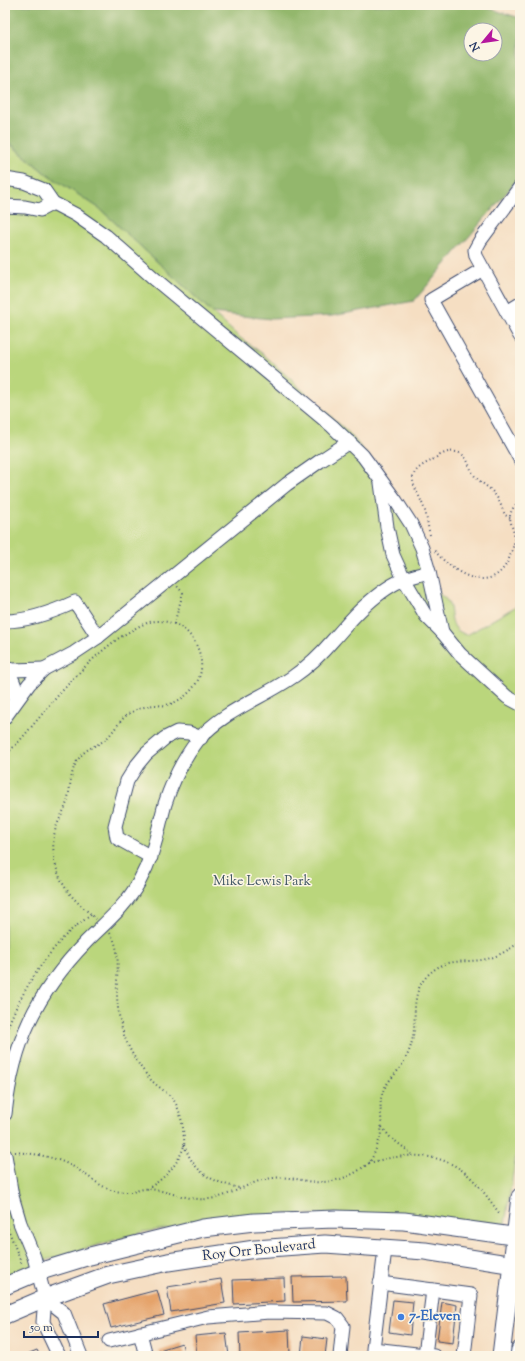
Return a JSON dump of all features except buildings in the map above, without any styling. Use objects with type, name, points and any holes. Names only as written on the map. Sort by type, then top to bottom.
[{"type":"main road","points":[[501,1356],[516,1265],[520,1197]]},
{"type":"main road","name":"Roy Orr Boulevard","points":[[5,1286],[38,1272],[90,1256],[203,1228],[254,1222],[335,1219],[404,1221],[518,1237]]},
{"type":"main road","name":"Roy Orr Boulevard","points":[[5,1315],[45,1298],[108,1275],[168,1262],[256,1249],[325,1244],[384,1249],[425,1250],[516,1265]]},
{"type":"main road","points":[[519,1356],[520,1350]]},
{"type":"street","points":[[5,179],[24,182],[44,190],[56,204],[76,215],[106,236],[156,280],[332,426],[363,456],[396,501],[422,548],[429,572],[442,632]]},
{"type":"street","points":[[520,187],[475,250],[476,256],[520,336]]},
{"type":"street","points":[[5,206],[25,207],[40,210],[56,204]]},
{"type":"street","points":[[483,269],[431,300],[520,459]]},
{"type":"street","points":[[506,312],[520,304]]},
{"type":"street","points":[[5,717],[29,684],[44,669],[74,653],[98,637],[287,484],[349,442]]},
{"type":"street","points":[[381,481],[387,527],[393,555],[404,579],[426,616],[442,632],[460,654],[507,697],[520,704]]},
{"type":"street","points":[[5,1114],[7,1093],[12,1069],[22,1037],[32,1013],[58,974],[86,942],[128,899],[138,884],[151,857],[166,803],[175,779],[185,760],[201,738],[216,724],[233,712],[295,676],[315,660],[365,605],[385,590],[404,579],[429,572]]},
{"type":"street","points":[[5,621],[34,617],[75,602],[98,637]]},
{"type":"street","points":[[5,668],[13,670],[44,669]]},
{"type":"street","points":[[5,671],[9,674],[17,692],[14,705]]},
{"type":"street","points":[[151,857],[117,838],[115,826],[127,781],[146,754],[165,738],[177,732],[189,733],[201,738]]},
{"type":"street","points":[[9,1153],[7,1172],[14,1202],[38,1272],[45,1298],[43,1322],[59,1356]]},
{"type":"street","points":[[384,1249],[373,1349],[429,1356],[433,1290]]},
{"type":"street","points":[[380,1284],[471,1295],[464,1356]]},
{"type":"street","points":[[45,1298],[64,1313],[82,1356]]},
{"type":"street","points":[[109,1340],[208,1317],[269,1312],[327,1313],[337,1318],[344,1326],[340,1356]]},
{"type":"street","points":[[140,1333],[146,1356]]},
{"type":"path","points":[[430,537],[426,511],[413,483],[413,477],[415,472],[423,465],[443,454],[450,452],[456,451],[463,454],[474,475],[497,497],[505,515],[510,518]]},
{"type":"path","points":[[433,547],[442,558],[466,576],[476,579],[496,576],[507,565],[512,549],[514,534],[510,518],[513,509],[520,502]]},
{"type":"path","points":[[170,578],[183,594],[174,624]]},
{"type":"path","points":[[5,1034],[26,989],[44,961],[67,934],[91,914]]},
{"type":"path","points":[[369,1163],[376,1150],[382,1127],[382,1095],[386,1085],[400,1068],[411,1048],[416,995],[421,984],[427,976],[440,966],[454,961],[487,959],[502,953],[520,942]]},
{"type":"path","points":[[382,1127],[390,1137],[413,1155]]},
{"type":"path","points":[[184,1144],[189,1158],[203,1174],[218,1182],[240,1188]]},
{"type":"path","points":[[9,1153],[48,1156],[76,1169],[113,1191],[129,1192],[147,1188],[192,1199],[206,1200],[217,1198],[253,1182],[273,1178],[296,1178],[327,1182],[341,1179],[354,1173],[369,1163],[399,1156],[413,1155],[433,1158],[458,1168],[469,1176],[500,1214]]},
{"type":"green space","points":[[5,5],[478,5],[520,18],[520,177],[414,301],[332,316],[271,319],[213,313],[99,208],[45,173],[5,139]]},
{"type":"green space","name":"Mike Lewis Park","points":[[5,140],[45,173],[99,208],[239,337],[263,354],[348,432],[379,469],[440,595],[446,599],[449,604],[452,621],[459,631],[467,635],[520,604],[520,1130],[505,1224],[408,1215],[279,1214],[143,1232],[50,1259],[5,1278]]},
{"type":"place","name":"7-Eleven","points":[[401,1317]]}]
